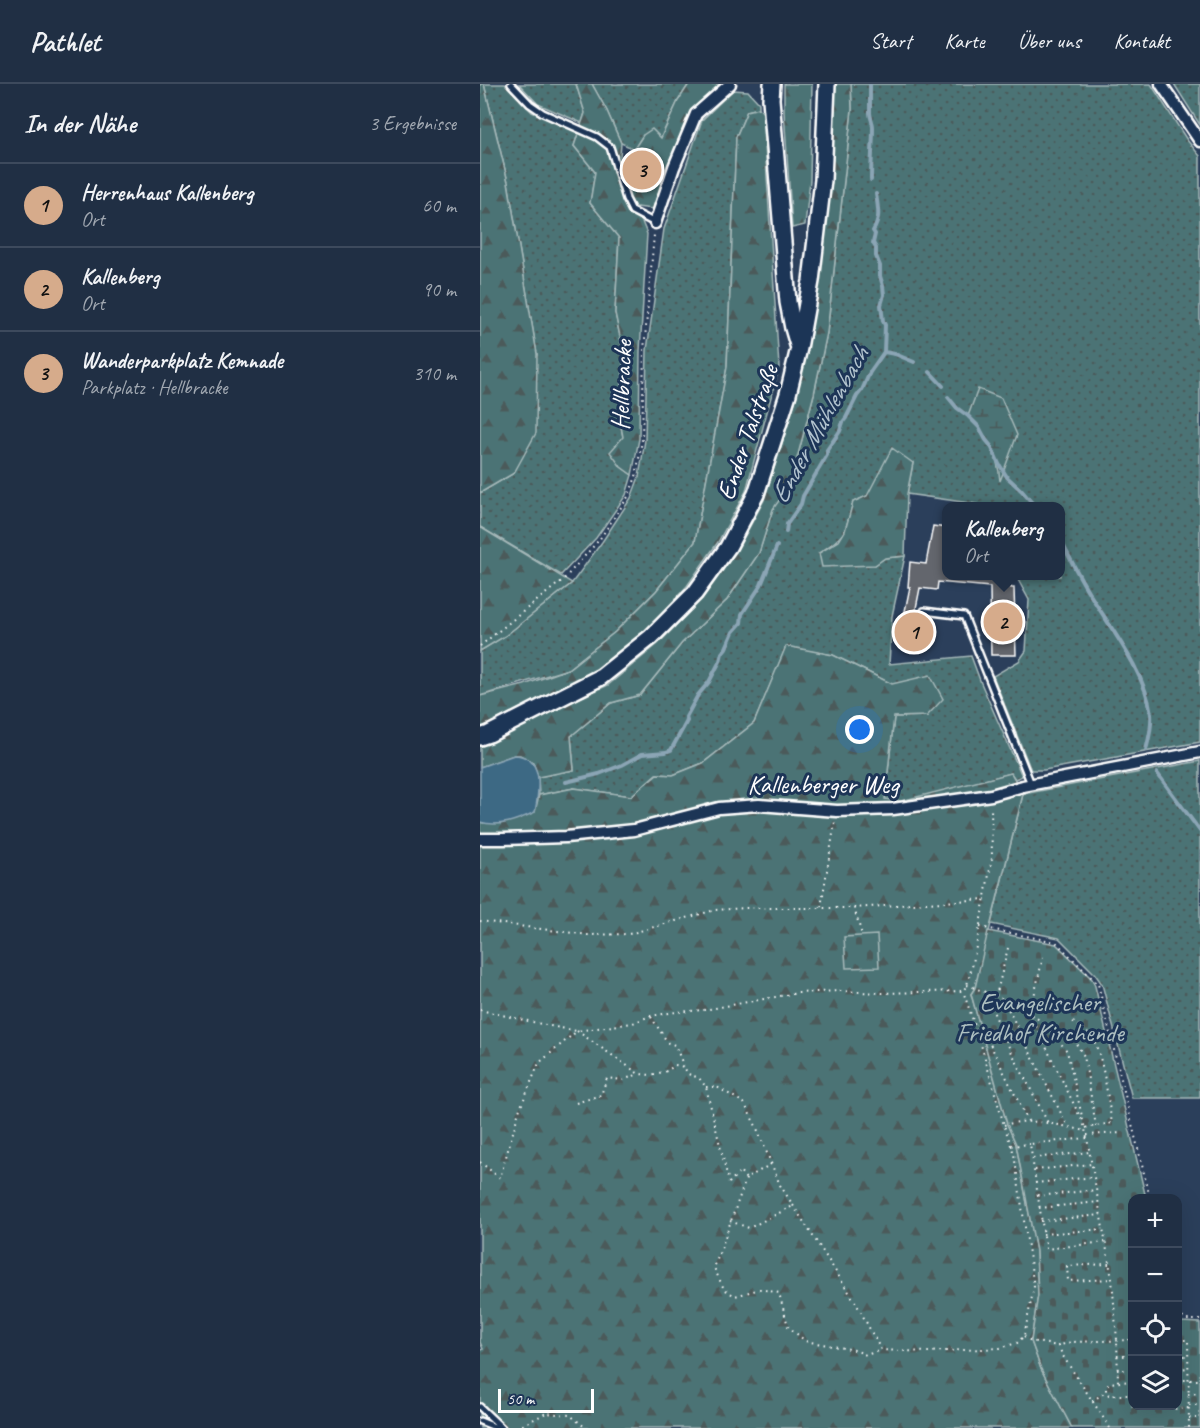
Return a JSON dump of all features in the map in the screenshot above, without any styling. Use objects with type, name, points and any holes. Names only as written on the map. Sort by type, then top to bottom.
[{"type":"main road","points":[[772,84],[771,99],[788,302],[799,348]]},
{"type":"main road","name":"Ender Talstraße","points":[[480,737],[601,677],[651,637],[695,593],[728,547],[756,494],[788,394],[799,348],[818,230],[823,180],[827,84]]},
{"type":"street","points":[[655,223],[674,167],[696,114],[730,84]]},
{"type":"street","points":[[1161,84],[1200,141]]},
{"type":"street","name":"Kallenberger Weg","points":[[480,838],[566,837],[634,830],[720,808],[759,805],[837,811],[893,809],[991,795],[1031,784],[1200,753]]},
{"type":"lane","points":[[511,84],[530,105],[597,137],[610,147],[632,211],[655,223]]},
{"type":"lane","points":[[924,611],[964,616],[1031,784]]},
{"type":"lane","points":[[480,1407],[502,1428]]},
{"type":"lane","points":[[480,1421],[497,1428]]},
{"type":"path","name":"Hellbracke","points":[[480,645],[564,579],[599,540],[628,497],[636,477],[642,440],[644,350],[655,223]]},
{"type":"path","points":[[963,991],[973,963],[993,858],[991,795]]},
{"type":"path","points":[[821,907],[837,811]]},
{"type":"path","points":[[480,921],[588,935],[628,934],[715,910],[854,908],[986,899]]},
{"type":"path","points":[[854,908],[862,935]]},
{"type":"path","points":[[980,927],[1056,942],[1098,984],[1149,1194]]},
{"type":"path","points":[[996,996],[1008,948]]},
{"type":"path","points":[[1043,957],[1030,1014],[1085,1128]]},
{"type":"path","points":[[967,985],[1023,1008],[1046,1025],[1067,1051],[1090,1152],[1112,1279],[1118,1382]]},
{"type":"path","points":[[480,1010],[577,1031],[633,1023],[650,1016],[704,1010],[797,993],[963,991]]},
{"type":"path","points":[[771,1164],[746,1179],[730,1221],[714,1268],[724,1289],[735,1296],[760,1289],[778,1293],[788,1326],[805,1341],[855,1350],[866,1355],[880,1350],[928,1353],[1000,1348],[1017,1343],[1024,1336],[1034,1287],[1014,1154],[963,991]]},
{"type":"path","points":[[984,991],[1009,1047],[1048,1123]]},
{"type":"path","points":[[1003,999],[1068,1127]]},
{"type":"path","points":[[650,1016],[668,1043],[675,1045],[688,1074],[699,1078],[706,1087],[729,1183],[740,1171],[746,1179]]},
{"type":"path","points":[[1004,1125],[1028,1121],[1085,1128],[1112,1123],[1097,1046],[1091,1036],[1073,1022]]},
{"type":"path","points":[[577,1031],[639,1074],[651,1076],[667,1071],[675,1065],[684,1067]]},
{"type":"path","points":[[480,1162],[501,1178],[519,1111],[539,1063],[577,1031]]},
{"type":"path","points":[[985,1034],[1028,1121]]},
{"type":"path","points":[[1073,1039],[1084,1056],[1096,1126]]},
{"type":"path","points":[[576,1103],[601,1095],[607,1078],[623,1080],[639,1074]]},
{"type":"path","points":[[706,1087],[717,1087],[744,1103],[780,1185],[856,1303],[880,1350]]},
{"type":"path","points":[[1011,1146],[1121,1133]]},
{"type":"path","points":[[1030,1144],[1046,1249],[1106,1242]]},
{"type":"path","points":[[1032,1158],[1090,1152]]},
{"type":"path","points":[[1034,1171],[1092,1164]]},
{"type":"path","points":[[1035,1183],[1094,1177]]},
{"type":"path","points":[[1038,1196],[1096,1190]]},
{"type":"path","points":[[1039,1208],[1099,1202]]},
{"type":"path","points":[[730,1221],[749,1228],[794,1206]]},
{"type":"path","points":[[1041,1221],[1101,1215]]},
{"type":"path","points":[[1043,1234],[1103,1229]]},
{"type":"path","points":[[1109,1263],[1067,1266],[1068,1281],[1112,1279]]},
{"type":"path","points":[[1182,1317],[1185,1320],[1200,1320]]},
{"type":"path","points":[[1024,1336],[1031,1341],[1059,1346],[1071,1342],[1128,1340]]},
{"type":"path","points":[[1182,1340],[1188,1340],[1189,1428]]},
{"type":"path","points":[[1059,1346],[1063,1356],[1110,1428]]},
{"type":"path","points":[[1117,1356],[1128,1356]]},
{"type":"path","points":[[1182,1356],[1188,1356]]},
{"type":"path","points":[[1182,1369],[1188,1368]]},
{"type":"path","points":[[1117,1370],[1128,1370]]},
{"type":"path","points":[[1182,1380],[1200,1380]]},
{"type":"path","points":[[1106,1392],[1109,1383],[1128,1382]]},
{"type":"path","points":[[1092,1401],[1106,1392]]},
{"type":"path","points":[[1106,1392],[1109,1395],[1128,1395]]},
{"type":"path","points":[[1188,1394],[1200,1393]]},
{"type":"path","points":[[1182,1408],[1200,1405]]},
{"type":"path","points":[[517,1428],[546,1413],[570,1415],[586,1428]]},
{"type":"path","points":[[1189,1418],[1200,1418]]},
{"type":"green space","points":[[480,84],[484,84],[508,182],[537,354],[536,433],[514,473],[480,493]]},
{"type":"green space","points":[[484,84],[505,84],[532,112],[579,131],[574,146],[595,172],[590,203],[619,238],[615,313],[624,355],[620,421],[623,437],[621,467],[632,475],[626,495],[596,538],[561,575],[480,527],[480,493],[514,473],[537,354],[508,182]]},
{"type":"green space","points":[[519,84],[576,84],[585,113],[582,123],[538,104]]},
{"type":"green space","points":[[576,84],[592,84],[621,143],[620,157],[633,178],[653,182],[657,161],[634,149],[643,135],[652,129],[661,138],[678,101],[689,84],[720,84],[691,111],[667,166],[653,209],[636,207],[647,234],[640,351],[639,439],[632,475],[621,467],[610,452],[623,437],[620,421],[624,355],[615,313],[619,238],[590,203],[595,172],[574,146],[585,113]]},
{"type":"green space","points":[[592,84],[689,84],[678,101],[660,139],[643,135],[634,149],[621,143]]},
{"type":"green space","points":[[784,84],[812,84],[810,180],[805,225],[792,228],[784,112]]},
{"type":"green space","points":[[832,84],[851,84],[852,109],[827,333],[790,485],[773,509],[759,553],[727,600],[682,643],[640,695],[611,703],[571,736],[574,770],[538,777],[533,762],[520,755],[480,767],[480,744],[608,685],[658,644],[702,599],[736,552],[764,500],[796,399],[810,336],[829,182]]},
{"type":"green space","points":[[851,84],[1151,84],[1200,156],[1200,742],[1044,770],[1031,770],[993,676],[1019,661],[1026,651],[1029,600],[1018,580],[1065,580],[1065,502],[963,502],[907,494],[913,463],[867,496],[853,502],[844,532],[835,542],[819,553],[875,565],[885,558],[905,556],[892,616],[889,664],[971,656],[1022,776],[1015,779],[1011,773],[901,802],[885,799],[894,717],[927,716],[892,684],[833,655],[786,647],[754,723],[703,763],[673,775],[656,774],[631,796],[574,788],[539,795],[538,777],[574,770],[571,736],[611,703],[640,695],[682,643],[727,600],[759,553],[773,508],[790,485],[827,333],[852,109]]},
{"type":"green space","points":[[1174,84],[1200,84],[1200,125]]},
{"type":"green space","points":[[733,90],[748,91],[759,103],[759,108],[747,111],[736,137],[727,367],[695,542],[656,591],[615,632],[568,669],[480,696],[480,651],[505,636],[572,583],[631,498],[639,477],[645,440],[647,350],[664,229],[702,120]]},
{"type":"green space","points":[[759,108],[763,113],[779,367],[746,491],[718,542],[687,586],[646,631],[597,671],[480,729],[480,696],[524,685],[568,669],[615,632],[656,591],[695,542],[727,367],[736,137],[747,111]]},
{"type":"green space","points":[[978,389],[1001,398],[1017,435],[1000,481],[994,453],[981,431],[968,416]]},
{"type":"green space","points":[[892,448],[913,463],[907,494],[905,556],[885,558],[875,565],[822,567],[819,553],[839,541],[845,531],[853,502],[867,496]]},
{"type":"green space","points":[[480,527],[572,583],[505,636],[480,651]]},
{"type":"green space","points":[[786,646],[833,655],[892,684],[930,675],[943,699],[927,716],[894,717],[885,799],[901,801],[1011,773],[1023,794],[975,988],[971,994],[1007,1124],[1016,1144],[1036,1251],[1038,1295],[1031,1341],[1041,1369],[1072,1428],[480,1428],[480,1350],[483,1349],[480,1342],[480,822],[535,812],[539,795],[574,788],[631,796],[657,774],[673,775],[703,763],[754,723]]},
{"type":"green space","points":[[1200,761],[1200,1098],[1132,1098],[1102,984],[1095,974],[1059,938],[991,924],[1023,794]]},
{"type":"green space","name":"Evangelischer Friedhof Kirchende","points":[[988,931],[1056,944],[1092,979],[1145,1194],[1128,1194],[1128,1410],[1182,1410],[1182,1322],[1200,1323],[1200,1428],[1072,1428],[1041,1369],[1031,1341],[1038,1295],[1036,1251],[1016,1144],[1007,1124],[971,994],[975,988]]},
{"type":"green space","points":[[877,935],[879,967],[846,968],[844,937]]},
{"type":"water","points":[[514,755],[531,761],[538,776],[535,812],[501,824],[480,822],[480,767]]},
{"type":"building","points":[[933,526],[942,527],[942,580],[1010,580],[1011,588],[1014,588],[1016,655],[991,655],[990,587],[938,582],[937,590],[920,588],[914,618],[930,620],[926,647],[899,643],[910,587],[908,587],[910,562],[926,564]]},
{"type":"waterway","name":"Ender Mühlenbach","points":[[870,84],[870,113],[873,127],[871,180]]},
{"type":"waterway","name":"Ender Mühlenbach","points":[[786,532],[787,524],[801,504],[803,496],[827,455],[827,450],[840,431],[870,372],[884,352],[885,325],[881,305],[884,295],[880,266],[873,243],[875,234],[873,231],[878,217],[876,194]]},
{"type":"waterway","points":[[884,352],[914,362]]},
{"type":"waterway","points":[[930,372],[943,386]]},
{"type":"waterway","points":[[948,397],[979,427],[1007,477],[1031,502]]},
{"type":"waterway","name":"Ender Mühlenbach","points":[[566,782],[599,774],[642,754],[671,750],[698,695],[709,682],[733,632],[741,623],[742,614],[761,585],[777,546]]},
{"type":"waterway","points":[[1065,548],[1087,589],[1127,653],[1142,683],[1151,714],[1146,750]]},
{"type":"waterway","points":[[1157,773],[1200,831]]},
{"type":"place","name":"Wanderparkplatz Kemnade","points":[[642,170]]},
{"type":"place","name":"Kallenberg","points":[[1003,622]]},
{"type":"place","name":"Herrenhaus Kallenberg","points":[[914,632]]}]
